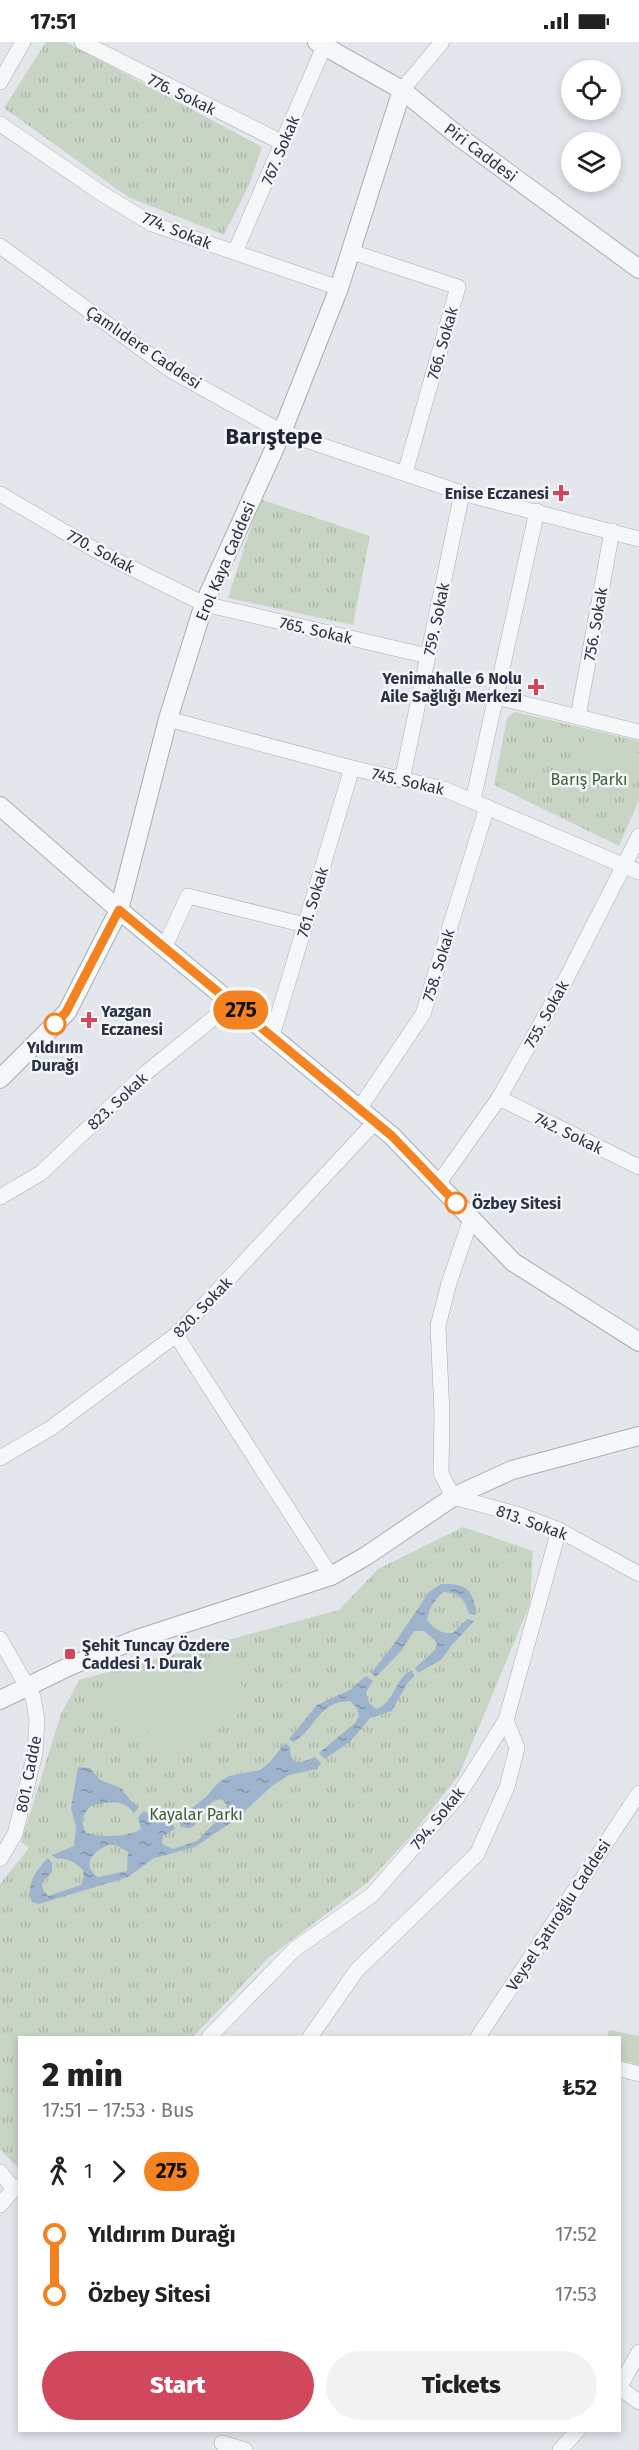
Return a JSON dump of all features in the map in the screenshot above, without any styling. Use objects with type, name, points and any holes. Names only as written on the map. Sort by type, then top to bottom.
[{"type":"street","points":[[0,82],[24,42]]},
{"type":"street","name":"776. Sokak","points":[[82,42],[283,143]]},
{"type":"street","points":[[402,90],[442,42]]},
{"type":"street","name":"767. Sokak","points":[[235,252],[283,143],[322,43]]},
{"type":"street","name":"Piri Caddesi","points":[[322,43],[402,90],[462,139],[639,269]]},
{"type":"street","name":"Erol Kaya Caddesi","points":[[2,1075],[66,1012],[119,910],[168,719],[204,604],[282,432],[339,288],[402,90]]},
{"type":"street","name":"774. Sokak","points":[[0,124],[101,193],[152,224],[339,288]]},
{"type":"street","name":"Çamlıdere Caddesi","points":[[0,246],[172,371],[282,432],[462,492],[639,539]]},
{"type":"street","name":"766. Sokak","points":[[352,252],[458,287],[405,473]]},
{"type":"street","name":"759. Sokak","points":[[402,780],[462,492]]},
{"type":"street","name":"770. Sokak","points":[[0,494],[97,551],[204,604]]},
{"type":"street","name":"758. Sokak","points":[[359,1109],[423,1014],[480,803],[497,697],[537,511]]},
{"type":"street","name":"756. Sokak","points":[[578,717],[612,531]]},
{"type":"street","name":"765. Sokak","points":[[204,604],[428,656]]},
{"type":"street","points":[[497,697],[639,732]]},
{"type":"street","name":"745. Sokak","points":[[168,719],[352,768],[444,789],[632,868]]},
{"type":"street","name":"761. Sokak","points":[[272,1036],[352,768]]},
{"type":"street","points":[[0,806],[119,910],[392,1136],[513,1262],[639,1342]]},
{"type":"street","name":"755. Sokak","points":[[438,1184],[499,1098],[632,868],[639,836]]},
{"type":"street","points":[[165,946],[188,896],[305,925]]},
{"type":"street","name":"823. Sokak","points":[[0,1197],[41,1173],[147,1072],[232,1003]]},
{"type":"street","name":"742. Sokak","points":[[499,1098],[639,1167]]},
{"type":"street","name":"820. Sokak","points":[[0,1458],[51,1428],[177,1335],[375,1122]]},
{"type":"street","points":[[453,1497],[441,1473],[442,1414],[438,1326],[449,1283],[471,1219]]},
{"type":"street","points":[[177,1335],[331,1576]]},
{"type":"street","points":[[0,1700],[26,1686],[137,1639],[331,1576],[366,1556],[453,1497],[513,1470],[639,1436]]},
{"type":"street","name":"813. Sokak","points":[[453,1497],[520,1515],[559,1530],[639,1574]]},
{"type":"street","name":"794. Sokak","points":[[210,2036],[295,1949],[372,1895],[458,1796],[506,1720],[559,1530]]},
{"type":"street","name":"801. Cadde","points":[[0,1639],[36,1708],[35,1753],[15,1834],[0,1859]]},
{"type":"street","points":[[311,2036],[357,1970],[477,1854],[507,1787],[517,1748],[506,1720]]},
{"type":"street","name":"Veysel Şatıroğlu Caddesi","points":[[483,2036],[639,1792]]},
{"type":"street","points":[[621,2069],[639,2074]]},
{"type":"street","points":[[0,2172],[17,2188],[0,2205]]},
{"type":"street","points":[[621,2385],[639,2352]]},
{"type":"street","points":[[621,2388],[639,2402]]},
{"type":"street","points":[[229,2432],[220,2447],[245,2450]]},
{"type":"street","points":[[560,2450],[576,2432]]},
{"type":"green space","points":[[46,42],[66,42],[262,147],[249,185],[224,235],[128,197],[4,108]]},
{"type":"green space","points":[[260,499],[370,536],[353,625],[228,598]]},
{"type":"green space","name":"Barış Parkı","points":[[515,712],[639,741],[639,800],[619,846],[494,785],[507,718]]},
{"type":"green space","points":[[587,733],[639,754],[639,760],[627,788],[573,766]]},
{"type":"green space","name":"Kayalar Parkı","points":[[463,1527],[533,1551],[530,1604],[459,1775],[410,1837],[367,1883],[268,1958],[194,2036],[18,2036],[17,2167],[0,2149],[0,1884],[29,1848],[21,1842],[61,1714],[79,1680],[339,1610],[378,1569]]},
{"type":"green space","points":[[220,1657],[254,1701],[173,1764],[139,1720],[125,1731],[102,1701],[156,1659],[179,1689]]},
{"type":"green space","points":[[609,2030],[639,2036],[639,2065],[621,2060],[621,2036],[607,2036]]},
{"type":"water","points":[[441,1584],[457,1585],[467,1589],[473,1599],[476,1615],[469,1614],[463,1600],[457,1595],[443,1592],[433,1604],[427,1620],[445,1633],[453,1633],[467,1619],[474,1621],[442,1659],[418,1673],[415,1668],[435,1650],[437,1642],[424,1631],[414,1631],[401,1651],[376,1677],[371,1673],[394,1644],[429,1592]]},
{"type":"water","points":[[412,1670],[414,1676],[406,1685],[392,1711],[370,1718],[351,1741],[325,1759],[319,1753],[355,1723],[359,1716],[357,1708],[350,1701],[330,1706],[301,1737],[293,1742],[289,1739],[317,1705],[350,1690],[366,1676],[373,1681],[366,1692],[368,1702],[376,1709],[387,1702],[401,1679]]},
{"type":"water","points":[[285,1743],[290,1747],[291,1757],[295,1762],[315,1757],[321,1763],[317,1769],[289,1775],[272,1786],[235,1820],[195,1847],[154,1858],[128,1877],[39,1904],[32,1902],[30,1890],[33,1878],[48,1858],[52,1863],[52,1872],[42,1883],[43,1890],[48,1896],[81,1885],[84,1879],[83,1870],[77,1865],[68,1860],[57,1859],[52,1855],[74,1846],[76,1827],[71,1808],[78,1767],[90,1768],[100,1780],[121,1788],[139,1807],[134,1813],[124,1805],[114,1802],[91,1806],[83,1819],[86,1833],[114,1836],[136,1832],[141,1829],[138,1817],[144,1811],[161,1821],[172,1822],[175,1829],[163,1836],[162,1844],[173,1849],[197,1841],[227,1810],[222,1799],[216,1800],[208,1805],[194,1826],[181,1827],[178,1819],[206,1797],[219,1782],[229,1776],[260,1770],[270,1762]],"holes":[[[110,1844],[128,1852],[127,1871],[98,1877],[90,1867],[91,1858]]]},
{"type":"bus line","name":"275","points":[[55,1024],[66,1012],[119,910],[392,1136],[456,1203]]},
{"type":"place","name":"Enise Eczanesi","points":[[561,493]]},
{"type":"place","name":"Yenimahalle 6 Nolu Aile Sağlığı Merkezi","points":[[536,687]]},
{"type":"place","name":"Yazgan Eczanesi","points":[[89,1020]]},
{"type":"place","name":"Yıldırım Durağı","points":[[55,1024]]},
{"type":"place","name":"Özbey Sitesi","points":[[456,1203]]},
{"type":"place","name":"Şehit Tuncay Özdere Caddesi 1. Durak","points":[[70,1654]]},
{"type":"district","name":"Barıştepe","points":[[274,436]]}]
